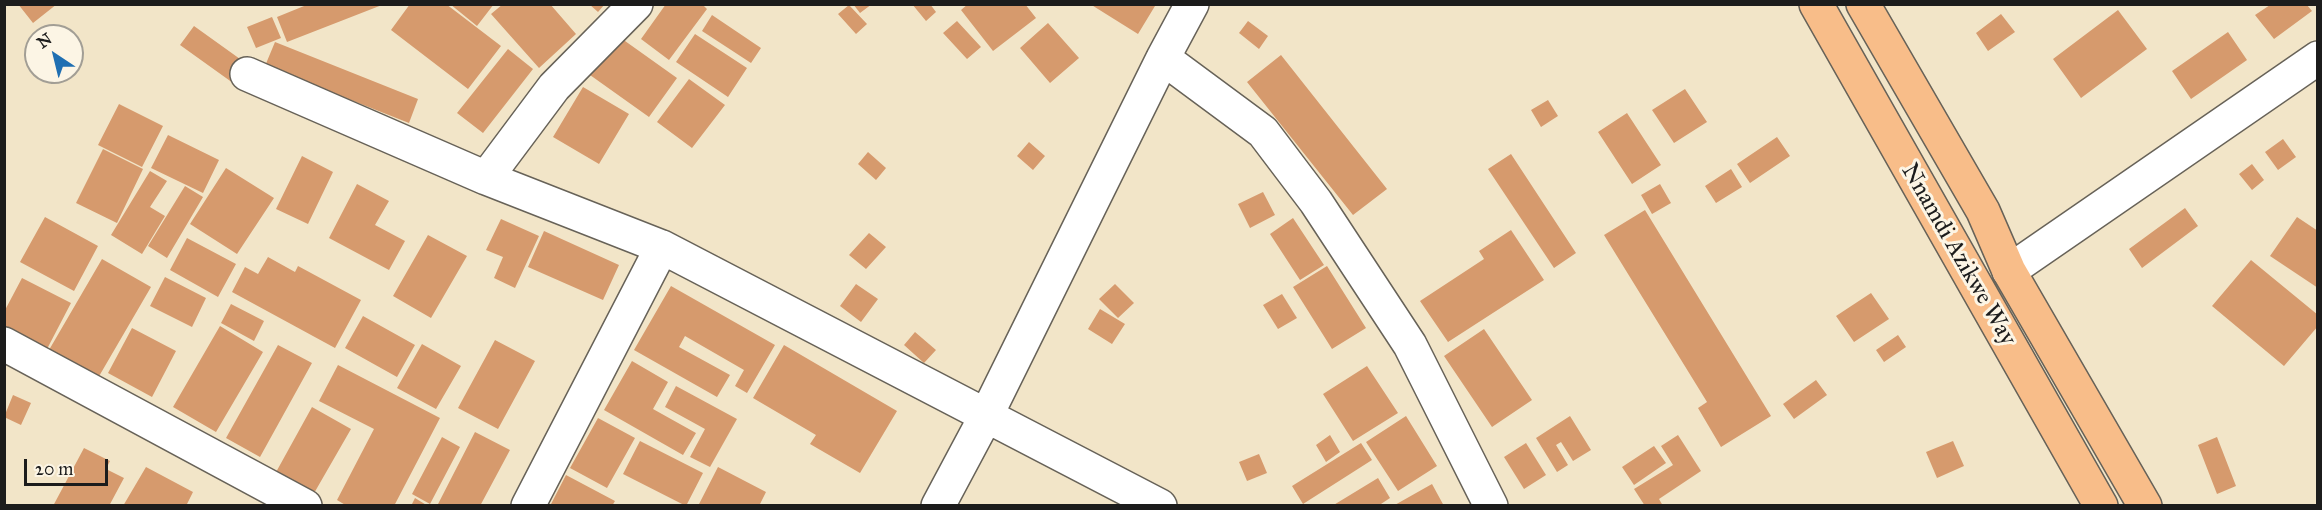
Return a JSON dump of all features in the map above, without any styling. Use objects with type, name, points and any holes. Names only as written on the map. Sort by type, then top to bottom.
[{"type":"highway","name":"Nnamdi Azikwe Way","points":[[1816,4],[2101,506]]},
{"type":"highway","name":"Nnamdi Azikwe Way","points":[[1863,4],[1983,211],[2009,271],[2145,506]]},
{"type":"street","points":[[486,178],[554,87],[636,4]]},
{"type":"street","points":[[938,506],[986,416],[1192,4]]},
{"type":"street","points":[[1163,58],[1263,132],[1309,193],[1410,345],[1491,506]]},
{"type":"street","points":[[2009,271],[2318,58]]},
{"type":"street","points":[[247,74],[486,178],[662,247],[1160,506]]},
{"type":"street","points":[[528,506],[662,247]]},
{"type":"street","points":[[4,344],[305,506]]},
{"type":"building","points":[[18,4],[57,4],[33,23]]},
{"type":"building","points":[[309,4],[382,5],[287,42],[277,17]]},
{"type":"building","points":[[410,4],[446,4],[501,46],[468,89],[391,30]]},
{"type":"building","points":[[450,4],[494,4],[477,26]]},
{"type":"building","points":[[503,4],[550,4],[576,34],[539,68],[491,14]]},
{"type":"building","points":[[589,4],[605,4],[598,12]]},
{"type":"building","points":[[666,4],[702,4],[707,9],[669,60],[641,39]]},
{"type":"building","points":[[853,4],[872,4],[860,13]]},
{"type":"building","points":[[912,4],[930,4],[936,12],[926,21]]},
{"type":"building","points":[[968,4],[1025,4],[1036,18],[993,51],[961,10]]},
{"type":"building","points":[[1090,4],[1153,4],[1155,6],[1138,34]]},
{"type":"building","points":[[849,5],[867,24],[856,34],[838,14]]},
{"type":"building","points":[[2270,5],[2307,5],[2312,11],[2274,39],[2255,15]]},
{"type":"building","points":[[2118,10],[2147,49],[2081,98],[2053,59]]},
{"type":"building","points":[[2001,14],[2015,32],[1988,51],[1976,33]]},
{"type":"building","points":[[712,15],[761,48],[751,63],[702,31]]},
{"type":"building","points":[[272,17],[281,38],[256,48],[247,27]]},
{"type":"building","points":[[957,21],[981,47],[967,59],[943,33]]},
{"type":"building","points":[[1248,21],[1268,36],[1259,49],[1239,33]]},
{"type":"building","points":[[1048,23],[1079,58],[1050,83],[1020,48]]},
{"type":"building","points":[[194,26],[247,64],[233,83],[180,45]]},
{"type":"building","points":[[2228,32],[2247,60],[2191,99],[2172,71]]},
{"type":"building","points":[[695,34],[747,68],[728,97],[676,62]]},
{"type":"building","points":[[618,36],[677,78],[649,117],[590,75]]},
{"type":"building","points":[[275,42],[418,99],[409,123],[265,66]]},
{"type":"building","points":[[508,49],[533,69],[483,133],[457,113]]},
{"type":"building","points":[[1281,55],[1387,189],[1353,215],[1247,82]]},
{"type":"building","points":[[689,79],[725,105],[692,148],[657,122]]},
{"type":"building","points":[[583,87],[629,114],[599,164],[553,137]]},
{"type":"building","points":[[1685,89],[1707,122],[1674,143],[1652,110]]},
{"type":"building","points":[[1548,100],[1558,116],[1541,127],[1531,110]]},
{"type":"building","points":[[119,104],[163,126],[142,167],[98,145]]},
{"type":"building","points":[[1627,113],[1661,165],[1632,184],[1598,132]]},
{"type":"building","points":[[168,135],[219,160],[203,193],[151,168]]},
{"type":"building","points":[[1777,137],[1790,156],[1750,183],[1737,164]]},
{"type":"building","points":[[2283,139],[2296,157],[2278,170],[2265,152]]},
{"type":"building","points":[[1029,142],[1045,156],[1033,170],[1017,156]]},
{"type":"building","points":[[103,149],[143,169],[117,223],[76,203]]},
{"type":"building","points":[[868,152],[886,168],[876,180],[858,164]]},
{"type":"building","points":[[1511,154],[1576,253],[1554,268],[1488,169]]},
{"type":"building","points":[[302,156],[333,172],[308,224],[276,209]]},
{"type":"building","points":[[2252,164],[2264,180],[2252,190],[2239,174]]},
{"type":"building","points":[[226,168],[274,198],[237,254],[190,224]]},
{"type":"building","points":[[1731,169],[1742,187],[1716,203],[1705,186]]},
{"type":"building","points":[[150,171],[167,181],[150,207],[165,216],[142,254],[111,235]]},
{"type":"building","points":[[357,184],[389,201],[375,225],[405,241],[389,270],[329,238]]},
{"type":"building","points":[[1660,184],[1671,203],[1652,214],[1641,195]]},
{"type":"building","points":[[185,186],[203,197],[167,258],[148,246]]},
{"type":"building","points":[[1263,192],[1275,215],[1250,228],[1238,204]]},
{"type":"building","points":[[2185,208],[2198,226],[2142,268],[2129,249]]},
{"type":"building","points":[[1645,210],[1771,416],[1721,447],[1698,408],[1707,402],[1604,235]]},
{"type":"building","points":[[45,217],[98,246],[74,291],[20,262]]},
{"type":"building","points":[[2297,217],[2318,231],[2318,288],[2270,256]]},
{"type":"building","points":[[1293,218],[1324,265],[1300,280],[1270,234]]},
{"type":"building","points":[[501,219],[539,236],[515,288],[494,278],[503,257],[486,250]]},
{"type":"building","points":[[1511,230],[1544,280],[1448,342],[1420,301],[1484,259],[1479,251]]},
{"type":"building","points":[[544,231],[619,265],[603,300],[528,267]]},
{"type":"building","points":[[869,233],[886,247],[866,269],[849,255]]},
{"type":"building","points":[[428,235],[467,256],[431,318],[393,296]]},
{"type":"building","points":[[187,238],[236,264],[218,297],[170,270]]},
{"type":"building","points":[[268,257],[295,272],[298,266],[361,300],[335,348],[232,292],[245,267],[258,274]]},
{"type":"building","points":[[102,259],[151,287],[98,378],[49,350]]},
{"type":"building","points":[[2251,260],[2318,315],[2318,326],[2284,366],[2212,306]]},
{"type":"building","points":[[1327,266],[1366,328],[1332,349],[1293,287]]},
{"type":"building","points":[[165,277],[206,298],[192,327],[150,306]]},
{"type":"building","points":[[22,278],[71,303],[47,349],[4,328],[4,312]]},
{"type":"building","points":[[856,284],[878,299],[861,322],[840,306]]},
{"type":"building","points":[[1115,284],[1134,303],[1118,318],[1099,299]]},
{"type":"building","points":[[671,286],[775,345],[747,393],[735,386],[744,370],[685,336],[679,347],[730,375],[717,397],[634,350]]},
{"type":"building","points":[[1871,293],[1889,319],[1854,342],[1836,316]]},
{"type":"building","points":[[1282,294],[1297,318],[1278,329],[1263,305]]},
{"type":"building","points":[[231,304],[264,321],[254,341],[221,323]]},
{"type":"building","points":[[1100,309],[1125,324],[1112,344],[1088,329]]},
{"type":"building","points":[[363,316],[415,345],[397,377],[345,348]]},
{"type":"building","points":[[220,326],[263,352],[216,432],[173,407]]},
{"type":"building","points":[[132,328],[176,351],[152,397],[108,373]]},
{"type":"building","points":[[1484,329],[1532,400],[1492,427],[1444,356]]},
{"type":"building","points":[[915,332],[936,350],[924,363],[904,345]]},
{"type":"building","points":[[1898,335],[1906,347],[1884,362],[1876,350]]},
{"type":"building","points":[[495,340],[535,361],[498,429],[458,408]]},
{"type":"building","points":[[422,344],[461,366],[436,409],[397,388]]},
{"type":"building","points":[[278,345],[312,363],[260,457],[226,438]]},
{"type":"building","points":[[784,345],[897,411],[860,473],[810,444],[816,435],[753,398]]},
{"type":"building","points":[[632,361],[668,382],[653,409],[696,433],[683,455],[604,410]]},
{"type":"building","points":[[338,365],[440,418],[394,506],[347,506],[337,500],[374,429],[319,401]]},
{"type":"building","points":[[1367,366],[1398,413],[1353,441],[1323,394]]},
{"type":"building","points":[[1816,380],[1827,395],[1794,419],[1783,404]]},
{"type":"building","points":[[676,386],[737,419],[710,467],[690,457],[705,429],[665,407]]},
{"type":"building","points":[[13,395],[31,403],[21,425],[4,417]]},
{"type":"building","points":[[312,407],[351,429],[313,495],[275,474]]},
{"type":"building","points":[[1406,416],[1437,466],[1398,491],[1366,442]]},
{"type":"building","points":[[1570,416],[1591,450],[1573,461],[1561,442],[1556,445],[1568,465],[1557,472],[1536,438]]},
{"type":"building","points":[[598,418],[635,438],[607,488],[570,468]]},
{"type":"building","points":[[475,432],[510,450],[480,506],[437,506]]},
{"type":"building","points":[[1330,435],[1340,452],[1326,462],[1316,445]]},
{"type":"building","points":[[1678,435],[1701,471],[1659,499],[1663,506],[1645,506],[1634,489],[1673,465],[1661,446]]},
{"type":"building","points":[[442,437],[460,447],[430,504],[412,494]]},
{"type":"building","points":[[2217,437],[2236,486],[2217,494],[2198,445]]},
{"type":"building","points":[[640,441],[703,473],[686,506],[623,474]]},
{"type":"building","points":[[1953,441],[1964,466],[1937,478],[1926,452]]},
{"type":"building","points":[[1361,443],[1372,460],[1303,504],[1292,486]]},
{"type":"building","points":[[1526,443],[1546,475],[1524,489],[1504,457]]},
{"type":"building","points":[[1654,446],[1666,463],[1634,485],[1622,467]]},
{"type":"building","points":[[84,448],[110,461],[106,469],[124,478],[109,506],[53,506]]},
{"type":"building","points":[[1259,454],[1267,473],[1247,481],[1239,462]]},
{"type":"building","points":[[146,467],[193,492],[186,506],[123,506]]},
{"type":"building","points":[[718,467],[766,492],[759,506],[698,506]]},
{"type":"building","points":[[566,475],[615,501],[612,506],[550,506]]},
{"type":"building","points":[[1378,478],[1390,498],[1378,506],[1332,506]]},
{"type":"building","points":[[1432,484],[1444,506],[1393,506]]},
{"type":"building","points":[[415,498],[428,506],[411,506]]}]
